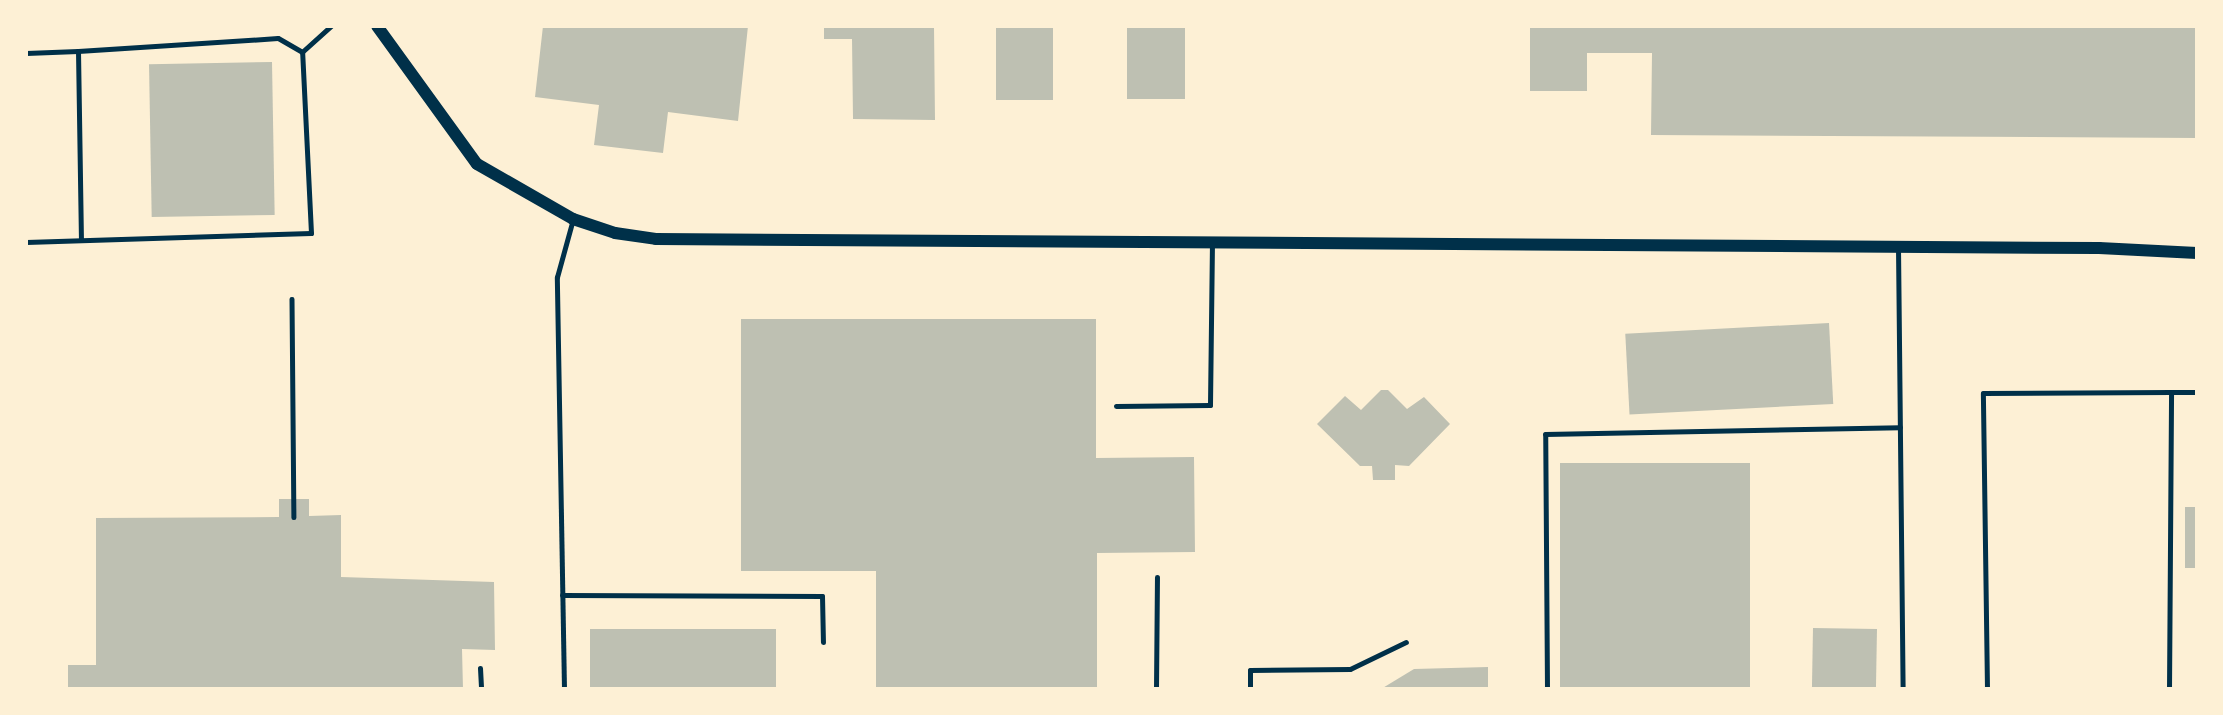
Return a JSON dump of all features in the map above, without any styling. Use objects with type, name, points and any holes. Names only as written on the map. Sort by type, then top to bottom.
[{"type":"street","points":[[376,26],[477,164],[573,219],[615,233],[702,241],[1898,247],[2197,253]]},
{"type":"lane","points":[[26,242],[311,233],[303,52],[331,26]]},
{"type":"lane","points":[[26,53],[278,38],[303,52]]},
{"type":"lane","points":[[78,51],[81,240]]},
{"type":"lane","points":[[564,689],[557,277],[573,219]]},
{"type":"lane","points":[[1116,406],[1210,405],[1212,243]]},
{"type":"lane","points":[[1898,247],[1903,689]]},
{"type":"lane","points":[[2169,689],[2171,392]]},
{"type":"lane","points":[[1987,689],[1983,393],[2197,392]]},
{"type":"lane","points":[[1547,689],[1545,434],[1900,428]]},
{"type":"lane","points":[[1156,689],[1157,577]]},
{"type":"lane","points":[[562,595],[822,596],[823,642]]},
{"type":"lane","points":[[1250,689],[1250,670],[1350,669],[1406,642]]},
{"type":"lane","points":[[480,668],[481,689]]},
{"type":"path","points":[[292,299],[294,517]]},
{"type":"building","points":[[543,26],[748,26],[738,121],[668,112],[663,153],[594,145],[599,105],[535,97]]},
{"type":"building","points":[[824,26],[934,26],[935,120],[853,119],[852,39],[824,39]]},
{"type":"building","points":[[996,26],[1053,26],[1053,100],[996,100]]},
{"type":"building","points":[[1127,26],[1185,26],[1185,99],[1127,99]]},
{"type":"building","points":[[1530,26],[2197,26],[2197,138],[1651,135],[1652,53],[1587,53],[1587,91],[1530,91]]},
{"type":"building","points":[[272,62],[275,215],[152,217],[149,64]]},
{"type":"building","points":[[741,319],[1096,319],[1096,458],[1194,457],[1195,552],[1097,553],[1097,689],[876,689],[876,571],[741,571]]},
{"type":"building","points":[[1829,323],[1833,404],[1630,415],[1625,334]]},
{"type":"building","points":[[1381,390],[1388,390],[1407,409],[1424,397],[1450,424],[1409,466],[1395,465],[1395,480],[1373,480],[1372,466],[1360,466],[1317,424],[1345,396],[1361,410]]},
{"type":"building","points":[[1560,463],[1750,463],[1750,689],[1560,689]]},
{"type":"building","points":[[279,499],[309,499],[309,516],[341,515],[341,577],[494,582],[495,650],[462,649],[463,689],[68,689],[68,665],[96,665],[96,518],[279,517]]},
{"type":"building","points":[[2185,507],[2197,507],[2197,568],[2185,568]]},
{"type":"building","points":[[1813,628],[1877,629],[1876,689],[1812,689]]},
{"type":"building","points":[[590,629],[776,629],[776,689],[590,689]]},
{"type":"building","points":[[1488,667],[1488,689],[1381,689],[1414,669]]}]
